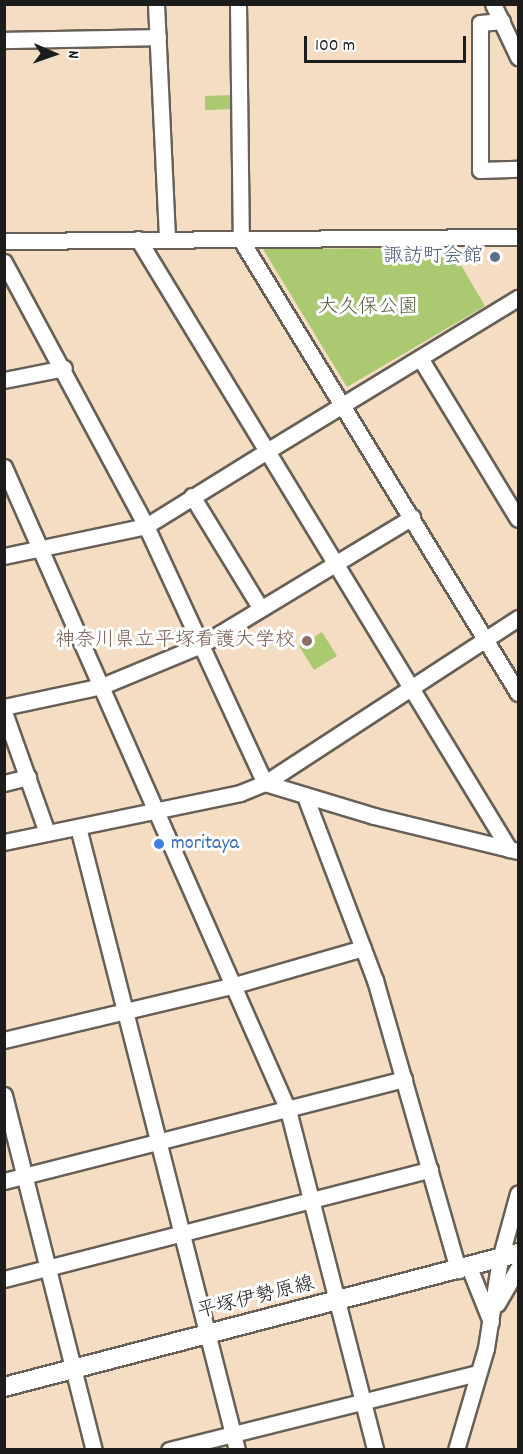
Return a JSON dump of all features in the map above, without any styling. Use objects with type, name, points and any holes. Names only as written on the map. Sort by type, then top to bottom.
[{"type":"main road","name":"平塚伊勢原線","points":[[4,1387],[519,1253]]},
{"type":"street","points":[[156,4],[167,239]]},
{"type":"street","points":[[238,4],[241,240],[344,404],[519,693]]},
{"type":"street","points":[[493,4],[518,52]]},
{"type":"street","points":[[502,21],[480,23],[480,170],[519,169]]},
{"type":"street","points":[[4,40],[158,37]]},
{"type":"street","points":[[4,241],[519,237]]},
{"type":"street","points":[[138,239],[410,688],[514,850]]},
{"type":"street","points":[[4,262],[64,368],[146,526],[265,783],[305,796],[514,850]]},
{"type":"street","points":[[4,556],[146,526],[519,298]]},
{"type":"street","points":[[420,358],[519,519]]},
{"type":"street","points":[[4,380],[64,368]]},
{"type":"street","points":[[4,466],[235,985],[288,1110],[375,1449]]},
{"type":"street","points":[[192,496],[261,609]]},
{"type":"street","points":[[4,707],[102,687],[201,645],[412,517]]},
{"type":"street","points":[[4,842],[240,793],[265,783],[519,618]]},
{"type":"street","points":[[4,712],[47,833]]},
{"type":"street","points":[[4,783],[28,777]]},
{"type":"street","points":[[305,796],[363,948],[430,1170],[464,1269],[492,1317]]},
{"type":"street","points":[[78,827],[237,1449]]},
{"type":"street","points":[[4,1040],[235,985],[363,948]]},
{"type":"street","points":[[4,1181],[404,1079]]},
{"type":"street","points":[[4,1095],[94,1449]]},
{"type":"street","points":[[4,1279],[430,1170]]},
{"type":"street","points":[[456,1449],[492,1317],[501,1259],[519,1193]]},
{"type":"street","points":[[492,1317],[519,1268]]},
{"type":"street","points":[[169,1449],[478,1373]]},
{"type":"green space","points":[[233,95],[234,109],[205,110],[205,96]]},
{"type":"green space","name":"大久保公園","points":[[451,248],[485,306],[347,387],[263,249]]},
{"type":"green space","points":[[322,632],[337,656],[314,670],[299,646]]},
{"type":"place","name":"諏訪町会館","points":[[495,257]]},
{"type":"place","name":"神奈川県立平塚看護大学校","points":[[307,641]]},
{"type":"place","name":"moritaya","points":[[159,844]]}]
